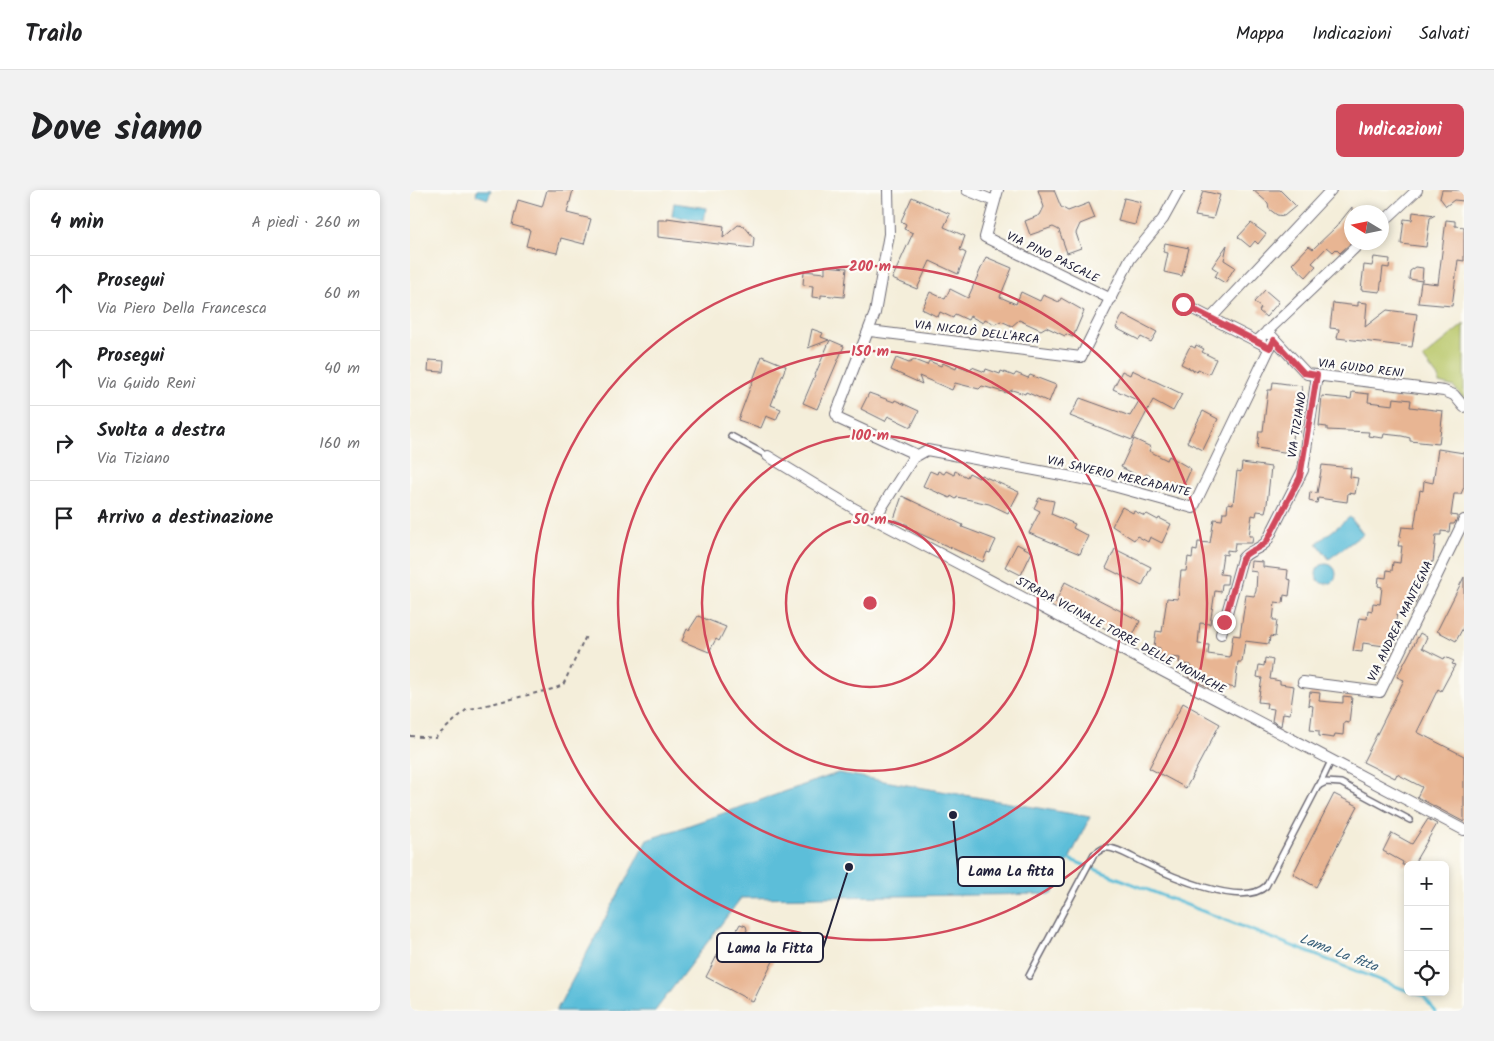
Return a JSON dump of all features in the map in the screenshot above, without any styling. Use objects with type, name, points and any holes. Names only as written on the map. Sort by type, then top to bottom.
[{"type":"street","points":[[874,518],[917,454],[837,417],[836,411],[870,331],[878,299],[889,234],[888,190]]},
{"type":"street","points":[[967,190],[994,201],[998,190]]},
{"type":"street","points":[[1111,299],[1130,259],[1163,219],[1179,190]]},
{"type":"street","points":[[1211,318],[1331,190]]},
{"type":"street","points":[[1389,216],[1417,190]]},
{"type":"street","name":"VIA PINO PASCALE","points":[[994,201],[985,237],[1111,299]]},
{"type":"street","points":[[1257,341],[1353,250]]},
{"type":"street","name":"VIA NICOLÒ DELL'ARCA","points":[[870,331],[1081,357],[1111,299]]},
{"type":"street","points":[[1183,304],[1257,341],[1272,344]]},
{"type":"street","name":"VIA GUIDO RENI","points":[[1267,331],[1272,344],[1304,373],[1444,391],[1454,395],[1464,407]]},
{"type":"street","name":"VIA SAVERIO MERCADANTE","points":[[917,454],[932,450],[1091,480],[1192,508],[1272,344]]},
{"type":"street","name":"VIA TIZIANO","points":[[1221,634],[1242,559],[1245,554],[1261,548],[1267,541],[1300,477],[1317,375]]},
{"type":"street","name":"STRADA VICINALE TORRE DELLE MONACHE","points":[[768,456],[839,500],[1464,830]]},
{"type":"street","name":"VIA ANDREA MANTEGNA","points":[[1303,682],[1380,692],[1464,520]]},
{"type":"lane","points":[[731,436],[768,456]]},
{"type":"lane","points":[[1029,976],[1094,854],[1104,848],[1114,849],[1161,871],[1230,893],[1252,894],[1260,892],[1272,876],[1331,761]]},
{"type":"lane","points":[[1318,786],[1326,782],[1341,783],[1410,820]]},
{"type":"path","points":[[410,736],[434,738],[466,710],[563,685],[586,636]]},
{"type":"green space","points":[[1464,324],[1464,399],[1454,387],[1439,383],[1439,379],[1423,358]]},
{"type":"water","points":[[477,190],[491,190],[488,199],[476,195]]},
{"type":"water","points":[[674,203],[706,208],[704,221],[672,216]]},
{"type":"water","points":[[1350,517],[1363,534],[1329,559],[1317,543]]},
{"type":"water","points":[[1326,564],[1333,567],[1336,574],[1333,581],[1326,584],[1319,581],[1316,574],[1319,567]]},
{"type":"water","points":[[838,773],[1090,817],[1052,894],[741,898],[655,1011],[556,1011],[647,840]]},
{"type":"building","points":[[547,190],[573,190],[567,213],[591,219],[584,244],[561,238],[557,253],[526,246],[530,230],[512,225],[518,200],[542,207]]},
{"type":"building","points":[[1038,190],[1054,190],[1061,207],[1068,211],[1089,203],[1095,218],[1080,224],[1076,233],[1081,248],[1067,253],[1059,230],[1053,227],[1030,235],[1025,221],[1040,215],[1044,207]]},
{"type":"building","points":[[1253,190],[1280,190],[1296,206],[1284,216],[1277,215],[1269,209],[1268,203]]},
{"type":"building","points":[[1442,190],[1464,190],[1464,201],[1454,200],[1446,206],[1440,198]]},
{"type":"building","points":[[1203,191],[1220,195],[1213,219],[1195,216]]},
{"type":"building","points":[[912,197],[950,214],[944,227],[965,236],[960,250],[966,253],[958,274],[930,261],[917,289],[892,279],[913,233],[904,229],[906,224],[901,221]]},
{"type":"building","points":[[1124,198],[1141,202],[1135,225],[1118,221]]},
{"type":"building","points":[[1413,212],[1435,215],[1430,218],[1426,247],[1401,244],[1404,219],[1412,220]]},
{"type":"building","points":[[1344,217],[1344,249],[1340,253],[1336,249],[1333,252],[1327,247],[1312,263],[1316,266],[1306,277],[1292,264],[1309,246],[1313,249]]},
{"type":"building","points":[[667,218],[724,226],[723,238],[738,225],[744,226],[754,238],[753,248],[658,237],[658,220],[667,220]]},
{"type":"building","points":[[1446,220],[1455,221],[1455,226],[1464,227],[1464,261],[1458,260],[1452,306],[1418,303],[1421,282],[1438,284]]},
{"type":"building","points":[[1251,223],[1266,234],[1258,244],[1255,241],[1250,247],[1238,237]]},
{"type":"building","points":[[1165,243],[1189,248],[1182,276],[1164,272],[1168,253],[1163,252]]},
{"type":"building","points":[[1227,245],[1224,260],[1235,267],[1225,283],[1215,277],[1218,271],[1212,267]]},
{"type":"building","points":[[986,257],[1012,268],[1000,297],[1016,304],[1021,292],[1040,301],[1043,295],[1059,302],[1061,298],[1084,311],[1073,337],[1066,334],[1065,336],[1046,327],[1041,330],[1019,320],[1012,326],[1001,321],[995,324],[985,319],[983,323],[970,316],[968,320],[955,314],[953,318],[940,312],[938,317],[922,309],[930,292],[945,299],[950,289],[968,298]]},
{"type":"building","points":[[1374,257],[1390,259],[1389,268],[1383,267],[1380,292],[1361,290],[1364,265],[1372,266]]},
{"type":"building","points":[[825,266],[847,268],[844,297],[821,295],[821,298],[812,297],[813,286],[803,285],[804,271],[825,273]]},
{"type":"building","points":[[1416,267],[1423,268],[1422,281],[1409,279],[1410,271]]},
{"type":"building","points":[[1265,290],[1279,302],[1266,317],[1259,311],[1261,308],[1254,302]]},
{"type":"building","points":[[1358,302],[1367,303],[1365,327],[1387,310],[1417,314],[1412,347],[1337,338],[1339,329],[1330,328],[1333,303],[1358,306]]},
{"type":"building","points":[[1123,314],[1157,332],[1151,342],[1141,337],[1139,340],[1116,328]]},
{"type":"building","points":[[812,329],[823,333],[821,337],[829,340],[808,348]]},
{"type":"building","points":[[830,340],[844,346],[817,409],[803,403]]},
{"type":"building","points":[[1196,345],[1204,349],[1202,352],[1216,359],[1209,374],[1198,369],[1197,372],[1181,364],[1189,348],[1191,346],[1195,348]]},
{"type":"building","points":[[762,356],[786,366],[771,405],[781,409],[776,420],[766,416],[761,428],[738,420]]},
{"type":"building","points":[[896,358],[909,363],[914,360],[927,365],[929,361],[941,366],[943,363],[956,369],[957,365],[970,370],[972,367],[985,372],[986,369],[1000,374],[1001,371],[1014,376],[1016,373],[1028,378],[1030,375],[1056,385],[1049,402],[1026,392],[1025,394],[1012,390],[1007,393],[982,386],[979,389],[955,383],[952,390],[919,376],[922,384],[891,370]]},
{"type":"building","points":[[429,360],[444,361],[443,372],[428,371]]},
{"type":"building","points":[[1132,370],[1182,394],[1173,411],[1153,400],[1132,440],[1070,416],[1080,398],[1130,416],[1139,401],[1113,389],[1122,371],[1130,375]]},
{"type":"building","points":[[1273,382],[1302,386],[1299,415],[1302,416],[1300,433],[1293,432],[1290,453],[1257,448],[1259,431],[1263,431],[1268,390],[1272,390]]},
{"type":"building","points":[[1352,392],[1369,394],[1368,402],[1393,405],[1394,398],[1411,400],[1410,407],[1443,411],[1439,444],[1410,441],[1410,438],[1402,436],[1384,434],[1383,438],[1368,436],[1369,432],[1327,430],[1327,427],[1319,426],[1322,396],[1351,399]]},
{"type":"building","points":[[869,393],[894,402],[895,400],[919,411],[911,427],[888,416],[885,421],[861,409]]},
{"type":"building","points":[[1203,411],[1218,419],[1203,450],[1187,442]]},
{"type":"building","points":[[1134,439],[1151,447],[1149,451],[1167,460],[1169,456],[1191,469],[1183,487],[1172,482],[1170,485],[1146,474],[1144,479],[1121,467]]},
{"type":"building","points":[[1438,449],[1464,453],[1464,487],[1461,494],[1454,494],[1451,515],[1457,516],[1457,519],[1454,524],[1450,524],[1449,532],[1441,531],[1441,535],[1436,535],[1433,562],[1431,562],[1429,572],[1423,571],[1423,575],[1418,574],[1416,595],[1419,595],[1415,604],[1411,604],[1410,611],[1402,610],[1402,615],[1397,614],[1391,647],[1363,643],[1362,652],[1353,651],[1359,618],[1367,619],[1368,610],[1372,611],[1373,603],[1380,604],[1382,587],[1378,586],[1379,577],[1386,578],[1387,570],[1392,571],[1393,562],[1400,563],[1402,546],[1398,546],[1402,527],[1414,528],[1420,490],[1423,491],[1424,481],[1433,483]]},
{"type":"building","points":[[1242,463],[1271,467],[1267,504],[1265,512],[1257,511],[1256,516],[1252,515],[1249,536],[1253,536],[1252,543],[1235,543],[1234,551],[1227,550],[1227,555],[1223,554],[1220,574],[1228,575],[1227,584],[1222,584],[1221,592],[1215,591],[1210,624],[1200,623],[1198,644],[1209,645],[1208,654],[1230,657],[1233,635],[1240,636],[1246,595],[1254,596],[1256,591],[1257,572],[1250,571],[1251,561],[1263,562],[1263,567],[1288,570],[1287,579],[1291,580],[1289,596],[1284,595],[1283,603],[1275,602],[1273,620],[1277,620],[1275,637],[1270,636],[1269,644],[1245,641],[1242,662],[1238,662],[1235,688],[1226,686],[1226,690],[1210,688],[1188,677],[1191,665],[1179,663],[1180,658],[1159,656],[1160,648],[1154,647],[1156,631],[1162,632],[1167,598],[1178,599],[1181,571],[1186,571],[1188,557],[1192,558],[1193,550],[1197,551],[1198,542],[1210,543],[1214,519],[1222,520],[1223,512],[1227,512],[1228,503],[1233,504],[1237,471],[1241,472]]},
{"type":"building","points":[[1322,465],[1351,468],[1350,477],[1358,478],[1355,494],[1348,493],[1347,502],[1318,498],[1317,503],[1309,501],[1310,492],[1317,493]]},
{"type":"building","points":[[930,471],[937,474],[938,471],[944,474],[946,471],[954,475],[955,471],[967,477],[969,473],[979,478],[981,475],[1019,492],[1008,513],[989,504],[957,497],[956,499],[951,496],[950,498],[923,486]]},
{"type":"building","points":[[902,496],[963,525],[962,527],[996,540],[990,553],[987,552],[983,562],[907,528],[908,525],[894,519]]},
{"type":"building","points":[[1039,498],[1054,501],[1051,514],[1075,524],[1073,528],[1088,536],[1080,554],[1029,533],[1040,511],[1034,508]]},
{"type":"building","points":[[1122,507],[1133,513],[1134,511],[1145,516],[1147,514],[1171,524],[1162,543],[1150,537],[1148,542],[1137,536],[1134,540],[1112,526]]},
{"type":"building","points":[[1017,544],[1032,552],[1021,575],[1005,567]]},
{"type":"building","points":[[1115,549],[1151,567],[1142,586],[1106,568]]},
{"type":"building","points":[[1464,577],[1464,626],[1456,641],[1437,631]]},
{"type":"building","points":[[1065,582],[1140,621],[1130,641],[1055,603]]},
{"type":"building","points":[[698,616],[726,627],[719,641],[716,639],[709,652],[682,641],[687,629],[689,630]]},
{"type":"building","points":[[1420,633],[1427,637],[1422,648],[1444,659],[1445,657],[1454,661],[1452,664],[1455,665],[1441,691],[1438,689],[1417,732],[1464,756],[1464,822],[1417,797],[1422,787],[1397,774],[1395,778],[1363,762],[1404,680],[1397,677]]},
{"type":"building","points":[[1265,658],[1273,660],[1270,679],[1280,681],[1280,684],[1294,686],[1290,714],[1283,713],[1281,726],[1272,721],[1274,709],[1266,708],[1267,703],[1258,702],[1262,678],[1257,677],[1259,665],[1264,666]]},
{"type":"building","points":[[1310,692],[1320,693],[1319,701],[1343,703],[1343,696],[1352,697],[1349,723],[1344,722],[1343,735],[1335,734],[1334,738],[1319,736],[1319,731],[1310,730],[1313,706],[1308,705]]},
{"type":"building","points":[[1183,703],[1220,724],[1186,788],[1149,768]]},
{"type":"building","points":[[1334,794],[1358,806],[1316,887],[1293,874]]},
{"type":"building","points":[[1428,819],[1437,824],[1415,861],[1404,861],[1404,865],[1402,865],[1403,862],[1383,851],[1392,833],[1412,844]]},
{"type":"building","points":[[740,924],[746,926],[747,930],[740,940],[775,957],[753,1002],[706,977],[728,934],[733,937]]},
{"type":"waterway","name":"Lama La fitta","points":[[1066,858],[1404,989]]},
{"type":"waterway","name":"Lama La fitta","points":[[1423,996],[1435,1011]]},
{"type":"place","name":"Lama La fitta","points":[[953,815]]},
{"type":"place","name":"Lama la Fitta","points":[[849,867]]},
{"type":"route","points":[[1183,304],[1270,348],[1274,340],[1304,373],[1317,375],[1303,470],[1267,541],[1261,548],[1245,554],[1242,559],[1224,622]]}]
